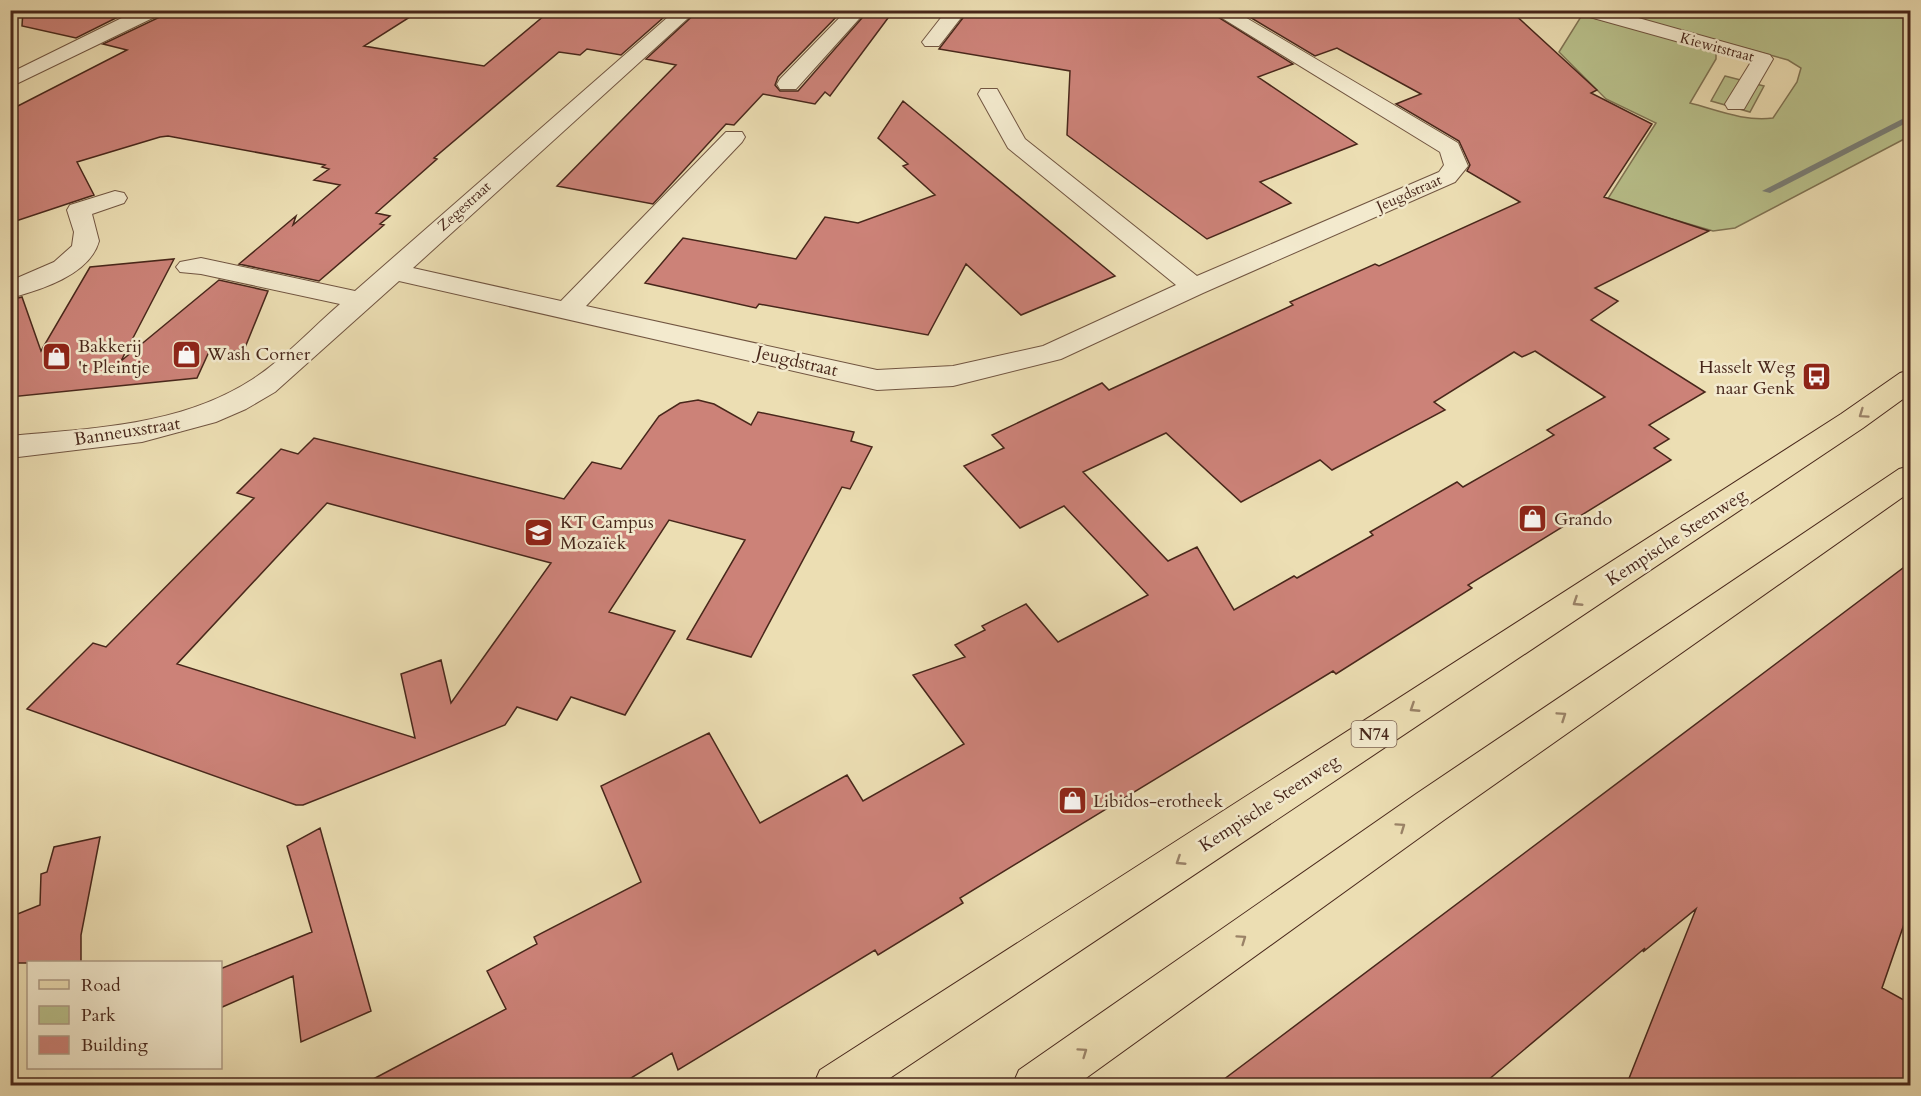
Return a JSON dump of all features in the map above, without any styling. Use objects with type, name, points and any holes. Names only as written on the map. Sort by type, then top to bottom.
[{"type":"main road","name":"Kempische Steenweg","points":[[836,1086],[1842,428],[1911,380]]},
{"type":"main road","points":[[1035,1086],[1430,807],[1911,477]]},
{"type":"street","points":[[10,81],[154,10]]},
{"type":"street","name":"Zegestraat","points":[[240,402],[265,385],[688,10]]},
{"type":"street","points":[[788,84],[858,10]]},
{"type":"street","points":[[932,42],[958,10]]},
{"type":"street","name":"Jeugdstraat","points":[[391,271],[877,380],[953,376],[1051,353],[1447,177],[1456,166],[1450,148],[1218,10]]},
{"type":"street","name":"Kiewitstraat","points":[[1586,10],[1763,59],[1736,104]]},
{"type":"street","points":[[989,94],[1016,143],[1194,288]]},
{"type":"street","points":[[567,310],[734,137]]},
{"type":"street","points":[[10,290],[65,267],[85,247],[87,234],[79,210],[115,198]]},
{"type":"street","points":[[189,267],[201,266],[359,300]]},
{"type":"street","name":"Banneuxstraat","points":[[10,447],[147,432],[195,420],[240,402]]},
{"type":"green space","points":[[1611,11],[1910,11],[1910,136],[1735,228],[1713,231],[1607,200],[1656,123],[1606,99],[1559,52],[1582,15],[1708,48],[1716,54],[1716,59],[1690,103],[1731,115],[1773,118],[1797,82],[1801,68],[1788,60]]},
{"type":"green space","points":[[1725,76],[1764,86],[1750,112],[1711,101]]},
{"type":"building","points":[[23,10],[132,10],[76,38],[22,26]]},
{"type":"building","points":[[165,10],[421,10],[364,46],[484,66],[551,10],[672,10],[621,55],[587,49],[580,55],[559,52],[434,158],[437,159],[376,213],[390,216],[380,224],[384,225],[319,281],[239,264],[296,216],[293,225],[340,185],[314,180],[329,169],[322,167],[325,165],[168,136],[160,137],[77,162],[94,195],[10,223],[10,110],[127,50],[103,44],[162,16]]},
{"type":"building","points":[[699,10],[843,10],[778,77],[775,85],[780,91],[798,91],[869,10],[894,10],[830,96],[825,92],[815,104],[763,94],[734,125],[726,124],[653,204],[557,186],[676,65],[646,59]]},
{"type":"building","points":[[969,10],[1207,10],[1293,64],[1258,77],[1357,144],[1260,182],[1291,203],[1207,239],[1067,135],[1070,71],[939,49]]},
{"type":"building","points":[[1238,10],[1512,12],[1597,90],[1591,93],[1652,124],[1604,197],[1709,231],[1595,288],[1618,301],[1591,320],[1705,392],[1649,425],[1669,439],[1654,448],[1671,460],[1468,585],[1472,588],[1336,674],[1333,671],[960,898],[963,903],[878,955],[875,950],[678,1070],[672,1053],[618,1086],[360,1086],[506,1009],[487,971],[537,944],[534,937],[641,882],[601,786],[709,733],[760,823],[847,775],[863,801],[964,744],[913,675],[965,657],[955,645],[985,630],[982,626],[1026,604],[1058,642],[1148,595],[1064,506],[1020,528],[964,466],[1004,448],[992,435],[1102,383],[1109,390],[1293,305],[1290,302],[1375,264],[1379,266],[1520,202],[1467,171],[1470,165],[1459,141],[1396,104],[1421,94],[1337,48],[1315,56]],"holes":[[[1535,351],[1605,397],[1547,430],[1554,435],[1463,487],[1457,482],[1370,532],[1373,535],[1234,610],[1197,547],[1168,561],[1083,472],[1166,433],[1241,502],[1320,460],[1332,470],[1445,410],[1434,402],[1514,352],[1522,357]]]},
{"type":"building","points":[[903,101],[1115,276],[1021,315],[966,264],[928,335],[759,304],[756,308],[645,283],[683,238],[796,259],[825,217],[858,223],[935,195],[903,166],[908,164],[878,138]]},
{"type":"building","points":[[174,259],[121,361],[219,280],[268,291],[244,350],[208,354],[197,378],[10,397],[10,300],[22,297],[41,351],[90,267]]},
{"type":"building","points":[[698,400],[714,404],[751,425],[758,412],[854,432],[851,441],[872,447],[850,489],[842,487],[751,657],[687,639],[745,540],[669,520],[609,612],[675,631],[625,715],[571,697],[557,720],[517,707],[505,725],[303,805],[296,805],[27,709],[93,643],[106,647],[254,498],[237,493],[281,449],[298,454],[314,438],[564,499],[592,462],[621,469],[659,416],[680,403]],"holes":[[[327,503],[551,563],[451,703],[441,660],[401,674],[415,738],[177,664]]]},
{"type":"building","points":[[1911,562],[1911,904],[1882,988],[1911,1004],[1911,1086],[1626,1086],[1696,909],[1643,952],[1645,948],[1481,1086],[1215,1086]]},
{"type":"building","points":[[320,828],[371,1011],[301,1042],[293,976],[222,1007],[222,968],[312,932],[287,846]]},
{"type":"building","points":[[100,837],[81,935],[81,961],[10,963],[10,917],[40,905],[41,874],[47,872],[54,847]]},
{"type":"waterway","points":[[1767,191],[1910,118]]},
{"type":"place","name":"Wash Corner","points":[[186,354]]},
{"type":"place","name":"Bakkerij 't Pleintje","points":[[57,356]]},
{"type":"place","name":"Hasselt Weg naar Genk","points":[[1816,377]]},
{"type":"place","name":"Grando","points":[[1533,519]]},
{"type":"place","name":"KT Campus Mozaïek","points":[[539,532]]},
{"type":"place","name":"Libidos-erotheek","points":[[1072,801]]}]
